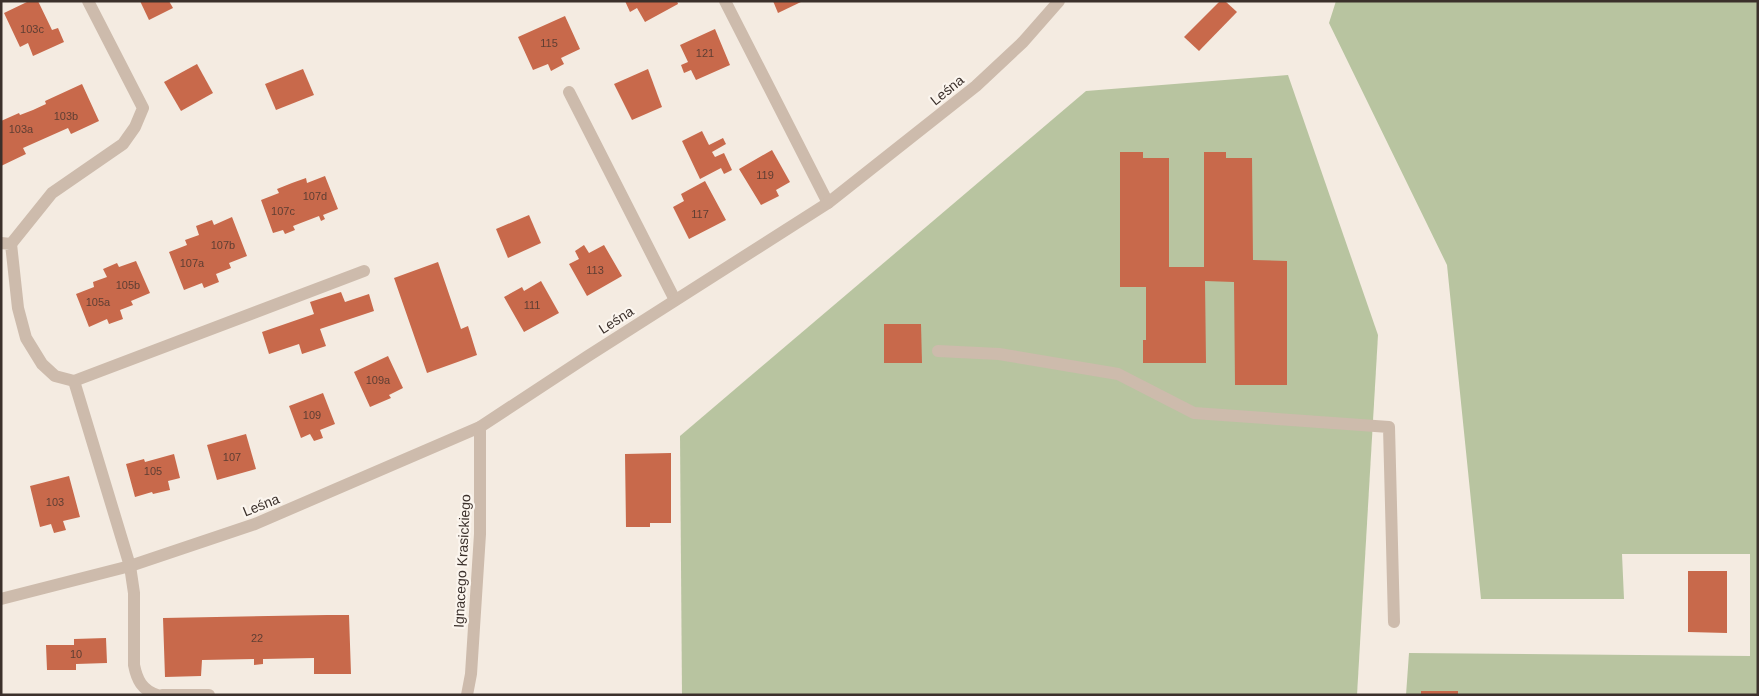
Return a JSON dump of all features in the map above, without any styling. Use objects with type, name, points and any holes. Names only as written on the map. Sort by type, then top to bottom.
[{"type":"street","points":[[88,1],[143,108],[135,127],[124,144],[52,193],[6,244],[18,308],[26,338],[42,364],[54,376],[74,381],[364,271]]},
{"type":"street","points":[[725,1],[828,203]]},
{"type":"street","name":"Leśna","points":[[1,598],[130,566],[255,524],[480,427],[828,203],[976,86],[1023,42],[1059,1]]},
{"type":"street","points":[[569,92],[675,300]]},
{"type":"street","points":[[938,351],[999,354],[1118,374],[1194,413],[1389,427],[1394,622]]},
{"type":"street","points":[[74,381],[130,566],[134,593],[134,665],[136,676],[142,686],[149,692],[157,695]]},
{"type":"street","name":"Ignacego Krasickiego","points":[[467,695],[471,674],[480,534],[480,427]]},
{"type":"street","points":[[162,695],[209,695]]},
{"type":"green space","points":[[1336,1],[1758,1],[1758,695],[1406,695],[1409,653],[1750,656],[1750,554],[1622,554],[1624,599],[1481,599],[1447,265],[1329,23]]},
{"type":"green space","points":[[1288,75],[1378,335],[1357,695],[682,695],[680,436],[1086,91]]},
{"type":"building","points":[[29,1],[38,1],[52,30],[58,28],[64,42],[33,56],[28,43],[20,47],[4,13]]},
{"type":"building","points":[[140,1],[169,1],[173,8],[149,20]]},
{"type":"building","points":[[625,1],[677,1],[678,4],[645,22],[637,8],[630,12]]},
{"type":"building","points":[[773,1],[803,1],[778,13]]},
{"type":"building","points":[[1220,1],[1225,1],[1237,12],[1199,51],[1184,37]]},
{"type":"building","points":[[565,16],[580,49],[561,58],[564,64],[551,71],[548,64],[533,70],[518,37]]},
{"type":"building","points":[[715,29],[730,65],[696,80],[691,70],[684,73],[681,65],[688,62],[680,45]]},
{"type":"building","points":[[197,64],[213,93],[181,111],[164,82]]},
{"type":"building","points":[[303,69],[314,95],[276,110],[265,84]]},
{"type":"building","points":[[648,69],[662,107],[632,120],[614,84]]},
{"type":"building","points":[[82,84],[99,121],[71,134],[68,128],[23,148],[26,154],[1,166],[1,121],[19,113],[20,115],[33,110],[46,104],[45,101]]},
{"type":"building","points":[[702,131],[709,145],[723,138],[726,144],[712,152],[715,157],[724,153],[732,170],[724,174],[721,168],[700,179],[682,141]]},
{"type":"building","points":[[772,150],[790,182],[776,190],[779,196],[761,205],[739,169]]},
{"type":"building","points":[[1120,152],[1143,152],[1143,158],[1169,158],[1169,267],[1204,267],[1204,152],[1226,152],[1226,158],[1252,158],[1253,260],[1287,261],[1287,385],[1235,385],[1234,282],[1205,281],[1206,363],[1143,363],[1143,340],[1146,340],[1146,287],[1120,287]]},
{"type":"building","points":[[325,176],[338,209],[323,215],[325,219],[321,221],[319,216],[293,226],[295,230],[285,234],[283,230],[273,233],[261,200],[279,193],[277,189],[292,183],[306,178],[307,183]]},
{"type":"building","points":[[705,181],[726,220],[689,239],[673,207],[684,201],[681,194]]},
{"type":"building","points":[[529,215],[541,243],[508,258],[496,229]]},
{"type":"building","points":[[232,217],[247,256],[229,263],[231,268],[216,274],[219,282],[204,288],[202,283],[184,290],[169,252],[187,245],[185,240],[199,235],[196,226],[212,220],[214,225]]},
{"type":"building","points":[[584,245],[589,253],[604,245],[622,276],[587,296],[569,264],[579,259],[575,251]]},
{"type":"building","points":[[136,261],[150,293],[131,301],[133,305],[120,310],[123,319],[109,324],[107,319],[89,327],[76,294],[94,287],[93,282],[107,277],[103,269],[117,263],[119,267]]},
{"type":"building","points":[[438,262],[461,329],[468,326],[477,355],[427,373],[394,278]]},
{"type":"building","points":[[541,281],[559,313],[524,332],[504,297],[522,287],[524,291]]},
{"type":"building","points":[[341,292],[345,302],[369,294],[374,311],[320,329],[326,346],[302,354],[299,344],[269,354],[262,332],[314,314],[310,302]]},
{"type":"building","points":[[884,324],[921,324],[922,363],[884,363]]},
{"type":"building","points":[[388,356],[403,388],[389,395],[391,398],[370,407],[354,372]]},
{"type":"building","points":[[323,393],[335,424],[320,430],[323,438],[314,441],[310,434],[301,438],[289,406]]},
{"type":"building","points":[[246,434],[256,469],[217,480],[207,445]]},
{"type":"building","points":[[671,453],[671,523],[650,523],[650,527],[626,527],[625,454]]},
{"type":"building","points":[[174,454],[180,478],[168,481],[170,490],[153,494],[152,492],[135,497],[126,464],[144,459],[145,462]]},
{"type":"building","points":[[69,476],[80,517],[63,521],[66,530],[54,533],[51,524],[40,527],[30,486]]},
{"type":"building","points":[[1688,571],[1727,571],[1727,633],[1688,632]]},
{"type":"building","points":[[349,615],[351,674],[314,674],[314,658],[263,659],[263,664],[254,665],[254,659],[202,660],[201,676],[165,677],[163,618]]},
{"type":"building","points":[[106,638],[107,663],[76,664],[76,670],[47,670],[46,645],[74,645],[74,639]]},
{"type":"building","points":[[1421,691],[1458,691],[1458,695],[1421,695]]}]
